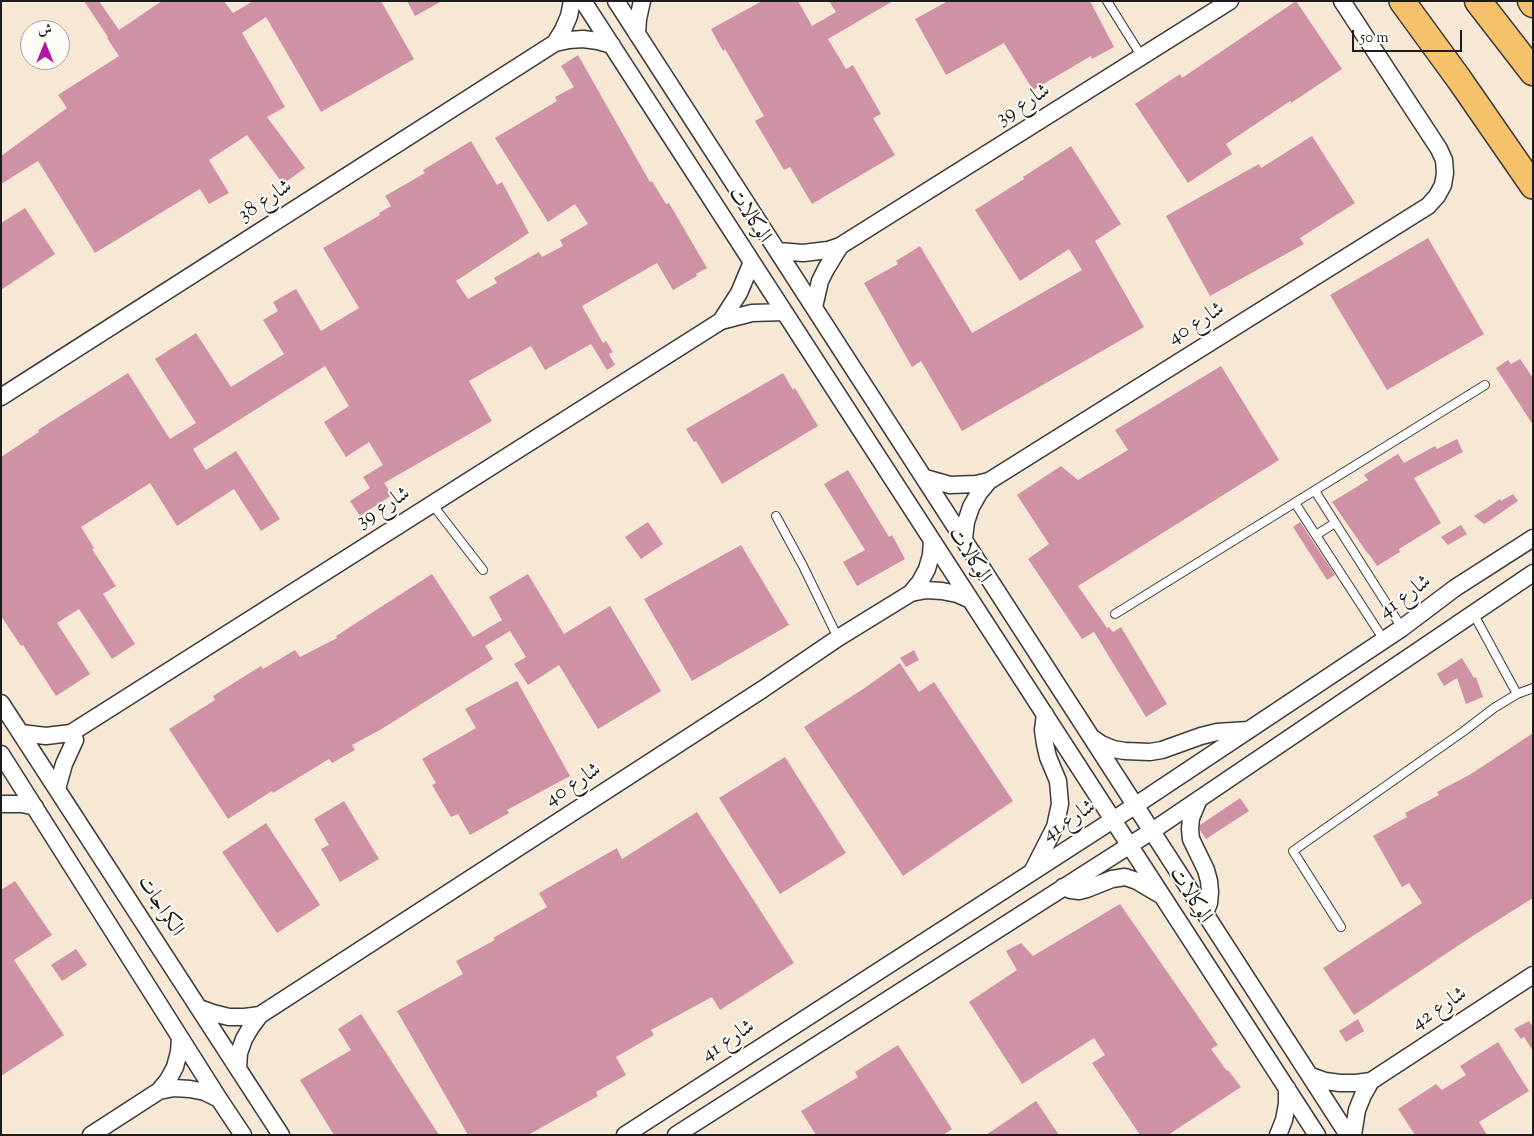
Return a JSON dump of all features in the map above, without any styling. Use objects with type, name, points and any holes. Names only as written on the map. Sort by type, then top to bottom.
[{"type":"highway","points":[[1478,1],[1533,72]]},
{"type":"main road","points":[[1402,1],[1533,186]]},
{"type":"main road","points":[[1459,79],[1533,166]]},
{"type":"street","name":"شارع 38","points":[[555,43],[569,16],[572,1]]},
{"type":"street","name":"الوكالات","points":[[583,1],[1317,1135]]},
{"type":"street","name":"الوكالات","points":[[616,1],[1348,1135]]},
{"type":"street","points":[[637,34],[642,1]]},
{"type":"street","name":"شارع 39","points":[[778,250],[803,253],[828,250],[840,246],[1230,1]]},
{"type":"street","name":"شارع 40","points":[[964,538],[966,522],[971,507],[989,481],[1428,206],[1437,196],[1443,185],[1445,173],[1444,160],[1342,1]]},
{"type":"street","name":"شارع 38","points":[[1,397],[555,43],[583,40],[598,41],[612,45]]},
{"type":"street","name":"شارع 39","points":[[814,307],[820,281],[840,246]]},
{"type":"street","name":"شارع 39","points":[[721,320],[739,293],[752,262]]},
{"type":"street","name":"شارع 39","points":[[21,733],[46,736],[71,733],[721,320],[752,313],[784,312]]},
{"type":"street","name":"شارع 40","points":[[925,478],[950,485],[976,484],[989,481]]},
{"type":"street","name":"شارع 41","points":[[625,1135],[1136,805],[1402,628],[1456,588],[1533,538]]},
{"type":"street","name":"شارع 40","points":[[238,1068],[239,1054],[244,1040],[251,1026],[260,1015],[763,689],[838,638],[911,593],[927,569],[931,555],[932,540]]},
{"type":"street","points":[[676,1135],[1152,831],[1533,573]]},
{"type":"street","name":"شارع 40","points":[[911,593],[926,590],[942,591],[972,600]]},
{"type":"street","name":"الكراجات","points":[[1,703],[281,1135]]},
{"type":"street","points":[[1032,872],[1056,828],[1060,804],[1058,781],[1045,744],[1043,730],[1045,714]]},
{"type":"street","points":[[1093,738],[1112,749],[1150,752],[1162,750],[1217,732],[1248,730]]},
{"type":"street","points":[[57,790],[64,764],[75,740],[71,733]]},
{"type":"street","points":[[1,754],[243,1135]]},
{"type":"street","points":[[1199,799],[1191,818],[1190,829],[1191,839],[1210,881],[1206,913]]},
{"type":"street","points":[[1,804],[23,804],[35,807]]},
{"type":"street","points":[[1063,887],[1079,891],[1112,879],[1125,877],[1138,881],[1163,896]]},
{"type":"street","name":"شارع 42","points":[[1353,1135],[1356,1110],[1362,1095],[1371,1081],[1533,975]]},
{"type":"street","name":"شارع 40","points":[[198,1008],[229,1017],[260,1015]]},
{"type":"street","points":[[91,1135],[159,1091],[175,1067],[180,1038]]},
{"type":"street","name":"شارع 42","points":[[1311,1076],[1325,1081],[1340,1083],[1371,1081]]},
{"type":"street","points":[[159,1091],[174,1088],[190,1089],[205,1092],[219,1098]]},
{"type":"street","points":[[1278,1135],[1285,1112],[1287,1088]]},
{"type":"lane","points":[[1107,1],[1142,57]]},
{"type":"lane","points":[[1115,614],[1485,386]]},
{"type":"lane","points":[[1315,491],[1402,628]]},
{"type":"lane","points":[[1295,503],[1384,640]]},
{"type":"lane","points":[[432,504],[483,570]]},
{"type":"lane","points":[[776,516],[838,638]]},
{"type":"lane","points":[[1316,535],[1335,523]]},
{"type":"lane","points":[[1473,613],[1516,694]]},
{"type":"lane","points":[[1341,927],[1293,851],[1464,732],[1494,708],[1516,694],[1533,688]]},
{"type":"building","points":[[84,1],[99,1],[119,30],[162,1],[224,1],[233,13],[253,1],[381,1],[414,59],[321,112],[266,17],[242,33],[285,107],[267,117],[305,168],[283,184],[247,135],[209,160],[229,193],[209,204],[200,189],[95,253],[38,161],[1,184],[1,156],[67,108],[58,95],[119,56]]},
{"type":"building","points":[[407,1],[442,1],[415,16]]},
{"type":"building","points":[[762,1],[798,1],[812,26],[836,12],[829,1],[893,1],[828,39],[846,69],[853,65],[881,114],[873,118],[895,155],[812,204],[790,167],[784,170],[755,121],[764,116],[725,49],[723,51],[711,29]]},
{"type":"building","points":[[948,1],[1090,1],[1114,47],[1092,59],[1091,56],[1033,90],[1004,43],[946,75],[915,19]]},
{"type":"building","points":[[1296,1],[1342,69],[1226,144],[1232,154],[1188,183],[1135,104],[1180,74],[1182,78]]},
{"type":"building","points":[[578,55],[650,182],[652,181],[666,204],[669,203],[707,268],[673,290],[657,263],[582,306],[603,343],[606,341],[613,352],[609,354],[615,365],[607,370],[591,344],[545,370],[531,346],[469,381],[492,421],[384,483],[392,495],[360,516],[350,501],[370,488],[363,477],[383,465],[369,442],[346,457],[324,422],[349,406],[325,366],[193,449],[206,470],[236,451],[280,519],[261,531],[234,489],[177,526],[150,483],[81,527],[94,548],[92,549],[116,586],[103,594],[135,644],[112,659],[79,609],[57,623],[90,674],[56,696],[23,645],[21,646],[1,616],[1,457],[39,432],[38,430],[128,373],[170,439],[196,423],[155,359],[196,333],[231,387],[284,354],[263,320],[278,311],[273,302],[296,289],[321,331],[359,308],[323,248],[380,215],[379,213],[391,206],[385,196],[425,173],[423,170],[471,141],[497,185],[502,182],[529,233],[456,281],[468,299],[497,283],[494,278],[539,252],[542,257],[563,246],[560,240],[588,224],[575,204],[548,222],[495,138],[557,101],[555,97],[574,87],[561,66]]},
{"type":"building","points":[[1312,136],[1355,203],[1300,238],[1304,244],[1210,296],[1166,216],[1259,164],[1261,168]]},
{"type":"building","points":[[1071,146],[1121,224],[1095,241],[1144,327],[962,431],[921,361],[912,367],[864,283],[898,264],[896,261],[920,246],[972,333],[1082,270],[1069,249],[1020,281],[975,210]]},
{"type":"building","points":[[25,208],[55,254],[1,290],[1,223]]},
{"type":"building","points":[[1428,238],[1484,334],[1387,390],[1330,295]]},
{"type":"building","points":[[1520,359],[1533,378],[1533,425],[1496,368],[1508,360],[1511,364]]},
{"type":"building","points":[[1221,366],[1279,460],[1078,586],[1107,628],[1109,627],[1113,632],[1121,627],[1167,704],[1146,717],[1094,632],[1082,639],[1028,559],[1049,544],[1017,495],[1061,466],[1078,480],[1128,450],[1115,430]]},
{"type":"building","points":[[783,373],[793,390],[795,388],[818,426],[722,484],[696,441],[694,442],[686,429]]},
{"type":"building","points":[[1457,439],[1463,452],[1414,478],[1441,523],[1399,549],[1400,552],[1377,566],[1332,502],[1368,480],[1364,475],[1398,454],[1404,463],[1435,446],[1437,449]]},
{"type":"building","points":[[848,470],[889,537],[892,535],[905,559],[857,586],[843,562],[865,550],[824,484]]},
{"type":"building","points":[[1513,494],[1518,501],[1484,524],[1474,516],[1500,499],[1501,501]]},
{"type":"building","points":[[648,522],[663,544],[641,559],[625,537]]},
{"type":"building","points":[[1300,522],[1335,575],[1327,580],[1293,527]]},
{"type":"building","points":[[1461,525],[1467,534],[1448,545],[1441,537]]},
{"type":"building","points":[[741,545],[789,625],[692,681],[644,599]]},
{"type":"building","points":[[432,574],[473,637],[502,620],[489,597],[528,574],[564,634],[610,606],[661,691],[598,729],[559,665],[528,685],[514,664],[526,657],[510,631],[485,646],[493,659],[380,730],[352,745],[355,750],[332,763],[329,759],[273,793],[272,791],[228,819],[169,729],[215,700],[213,696],[261,666],[263,669],[295,650],[300,657],[337,638],[336,636]]},
{"type":"building","points":[[914,650],[919,660],[906,667],[900,658]]},
{"type":"building","points":[[1462,658],[1474,678],[1476,677],[1483,697],[1466,704],[1457,678],[1444,686],[1437,674]]},
{"type":"building","points":[[900,663],[919,692],[934,682],[1013,801],[903,876],[804,727]]},
{"type":"building","points":[[517,681],[570,776],[507,810],[509,813],[470,835],[458,814],[451,817],[432,785],[436,783],[422,759],[476,728],[465,709]]},
{"type":"building","points":[[1533,733],[1533,898],[1354,1015],[1323,968],[1422,903],[1409,883],[1402,887],[1373,836],[1407,817],[1405,813],[1439,795],[1437,792],[1471,774]]},
{"type":"building","points":[[785,757],[846,853],[780,894],[719,798]]},
{"type":"building","points":[[1240,798],[1249,811],[1206,839],[1200,830],[1200,825]]},
{"type":"building","points":[[344,801],[379,859],[340,882],[321,849],[329,845],[314,819]]},
{"type":"building","points":[[697,812],[794,963],[720,1010],[712,997],[651,1030],[654,1035],[616,1057],[626,1075],[596,1092],[598,1096],[528,1135],[468,1135],[397,1011],[463,974],[456,961],[495,940],[493,938],[547,907],[539,893],[617,848],[622,859]]},
{"type":"building","points":[[266,823],[320,905],[277,933],[222,852]]},
{"type":"building","points":[[15,881],[52,935],[14,960],[64,1035],[1,1076],[1,890]]},
{"type":"building","points":[[1120,904],[1218,1045],[1211,1049],[1241,1087],[1168,1135],[1140,1135],[1092,1063],[1105,1055],[1094,1038],[1022,1084],[969,1002],[1017,970],[1006,951],[1021,943],[1033,956]]},
{"type":"building","points":[[76,949],[87,965],[62,981],[51,965]]},
{"type":"building","points":[[361,1014],[439,1135],[334,1135],[300,1080],[351,1050],[338,1029]]},
{"type":"building","points":[[1358,1019],[1364,1031],[1346,1042],[1339,1031]]},
{"type":"building","points":[[1529,1021],[1533,1027],[1533,1051],[1524,1037],[1521,1039],[1514,1029]]},
{"type":"building","points":[[1498,1042],[1529,1091],[1479,1122],[1487,1135],[1415,1135],[1398,1109],[1436,1084],[1442,1090],[1466,1075],[1460,1066]]},
{"type":"building","points":[[898,1045],[952,1129],[943,1135],[816,1135],[801,1111],[858,1077],[855,1072]]},
{"type":"building","points":[[1036,1101],[1059,1135],[986,1135]]}]
